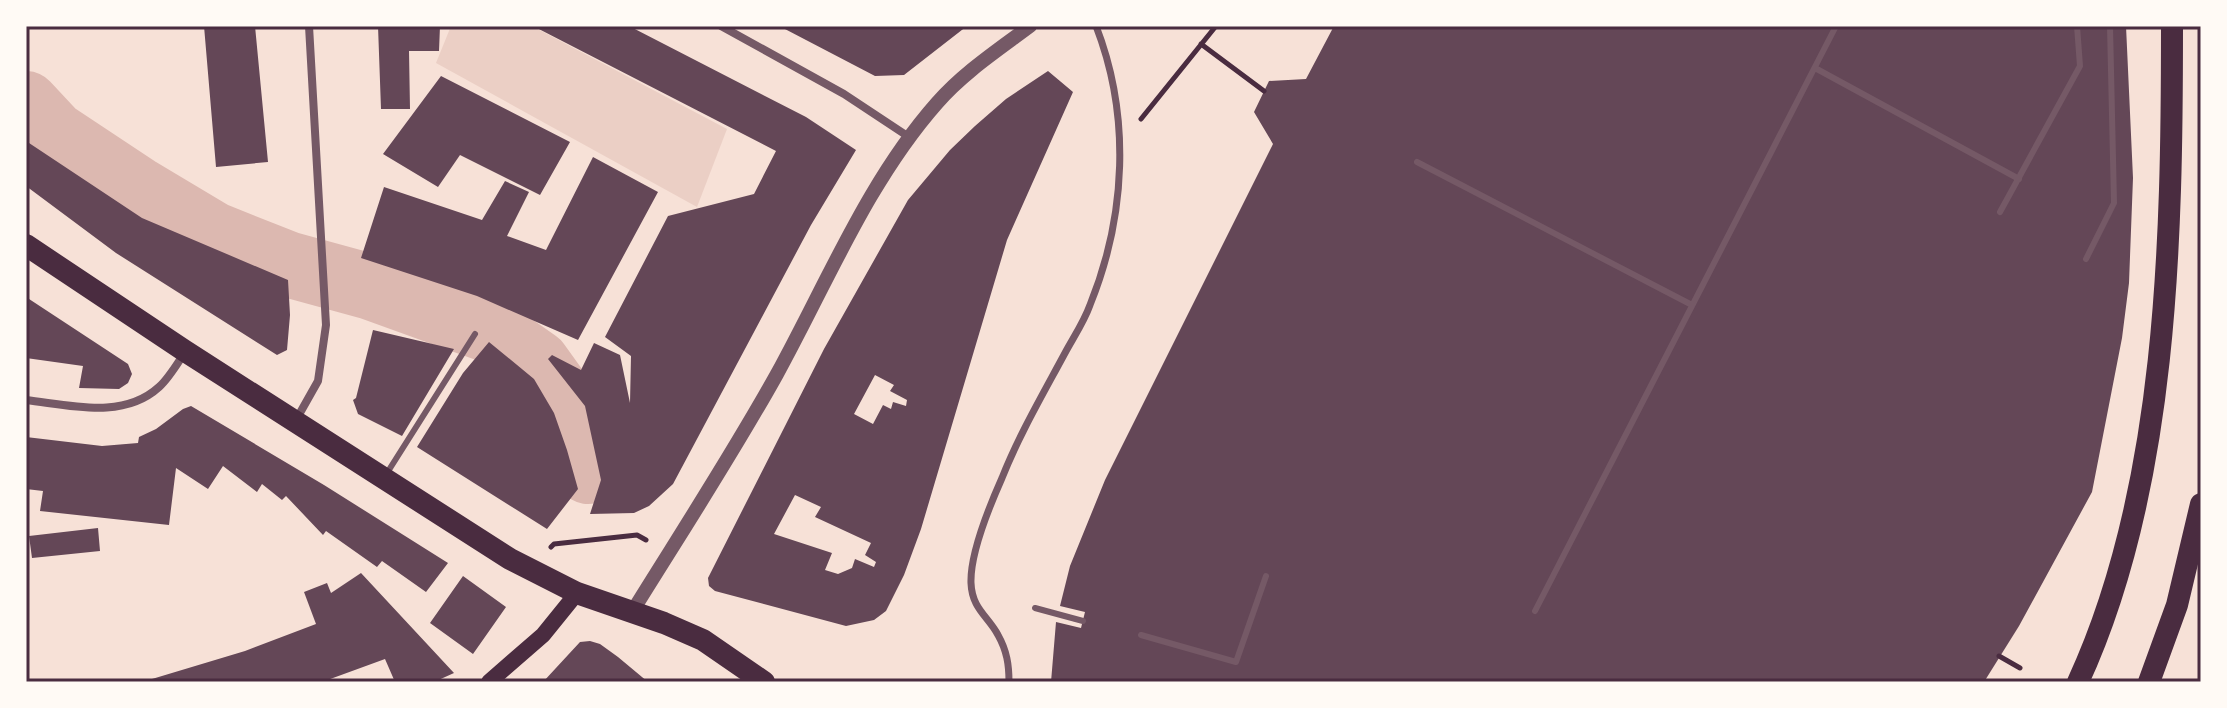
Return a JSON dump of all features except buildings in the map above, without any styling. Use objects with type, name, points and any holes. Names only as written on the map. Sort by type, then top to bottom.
[{"type":"highway","points":[[2078,682],[2110,596],[2134,515],[2150,433],[2164,295],[2169,205],[2172,26]]},
{"type":"highway","points":[[26,245],[510,559],[577,593],[703,640],[764,682]]},
{"type":"highway","points":[[2149,682],[2177,605],[2201,504]]},
{"type":"main road","points":[[489,682],[543,635],[577,593]]},
{"type":"street","points":[[296,421],[318,381],[326,325],[309,26]]},
{"type":"street","points":[[721,26],[844,94],[909,137]]},
{"type":"street","points":[[632,612],[777,374],[847,242],[909,137],[948,92],[977,65],[1030,26]]},
{"type":"street","points":[[1009,682],[1009,661],[998,634],[979,611],[971,583],[990,505],[1013,450],[1090,307],[1108,250],[1119,193],[1121,144],[1111,74],[1096,26]]},
{"type":"street","points":[[26,400],[99,408],[142,401],[161,386],[185,351]]},
{"type":"lane","points":[[1535,611],[1836,26]]},
{"type":"lane","points":[[2000,212],[2080,66],[2077,26]]},
{"type":"lane","points":[[2086,259],[2114,203],[2110,26]]},
{"type":"lane","points":[[1815,68],[2019,179]]},
{"type":"lane","points":[[1417,162],[1692,305]]},
{"type":"lane","points":[[384,478],[475,334]]},
{"type":"lane","points":[[1141,635],[1236,662],[1266,576]]},
{"type":"lane","points":[[1035,608],[1083,621]]},
{"type":"path","points":[[1121,144],[1216,26]]},
{"type":"path","points":[[1201,44],[1264,91]]},
{"type":"path","points":[[554,544],[637,535],[650,542]]},
{"type":"path","points":[[1999,656],[2020,668]]},
{"type":"shaded area","points":[[451,26],[532,26],[727,129],[697,207],[436,63]]},
{"type":"waterway","points":[[26,104],[54,134],[214,235],[287,264],[371,287],[490,330],[537,363],[565,402],[579,435],[588,471]]}]
